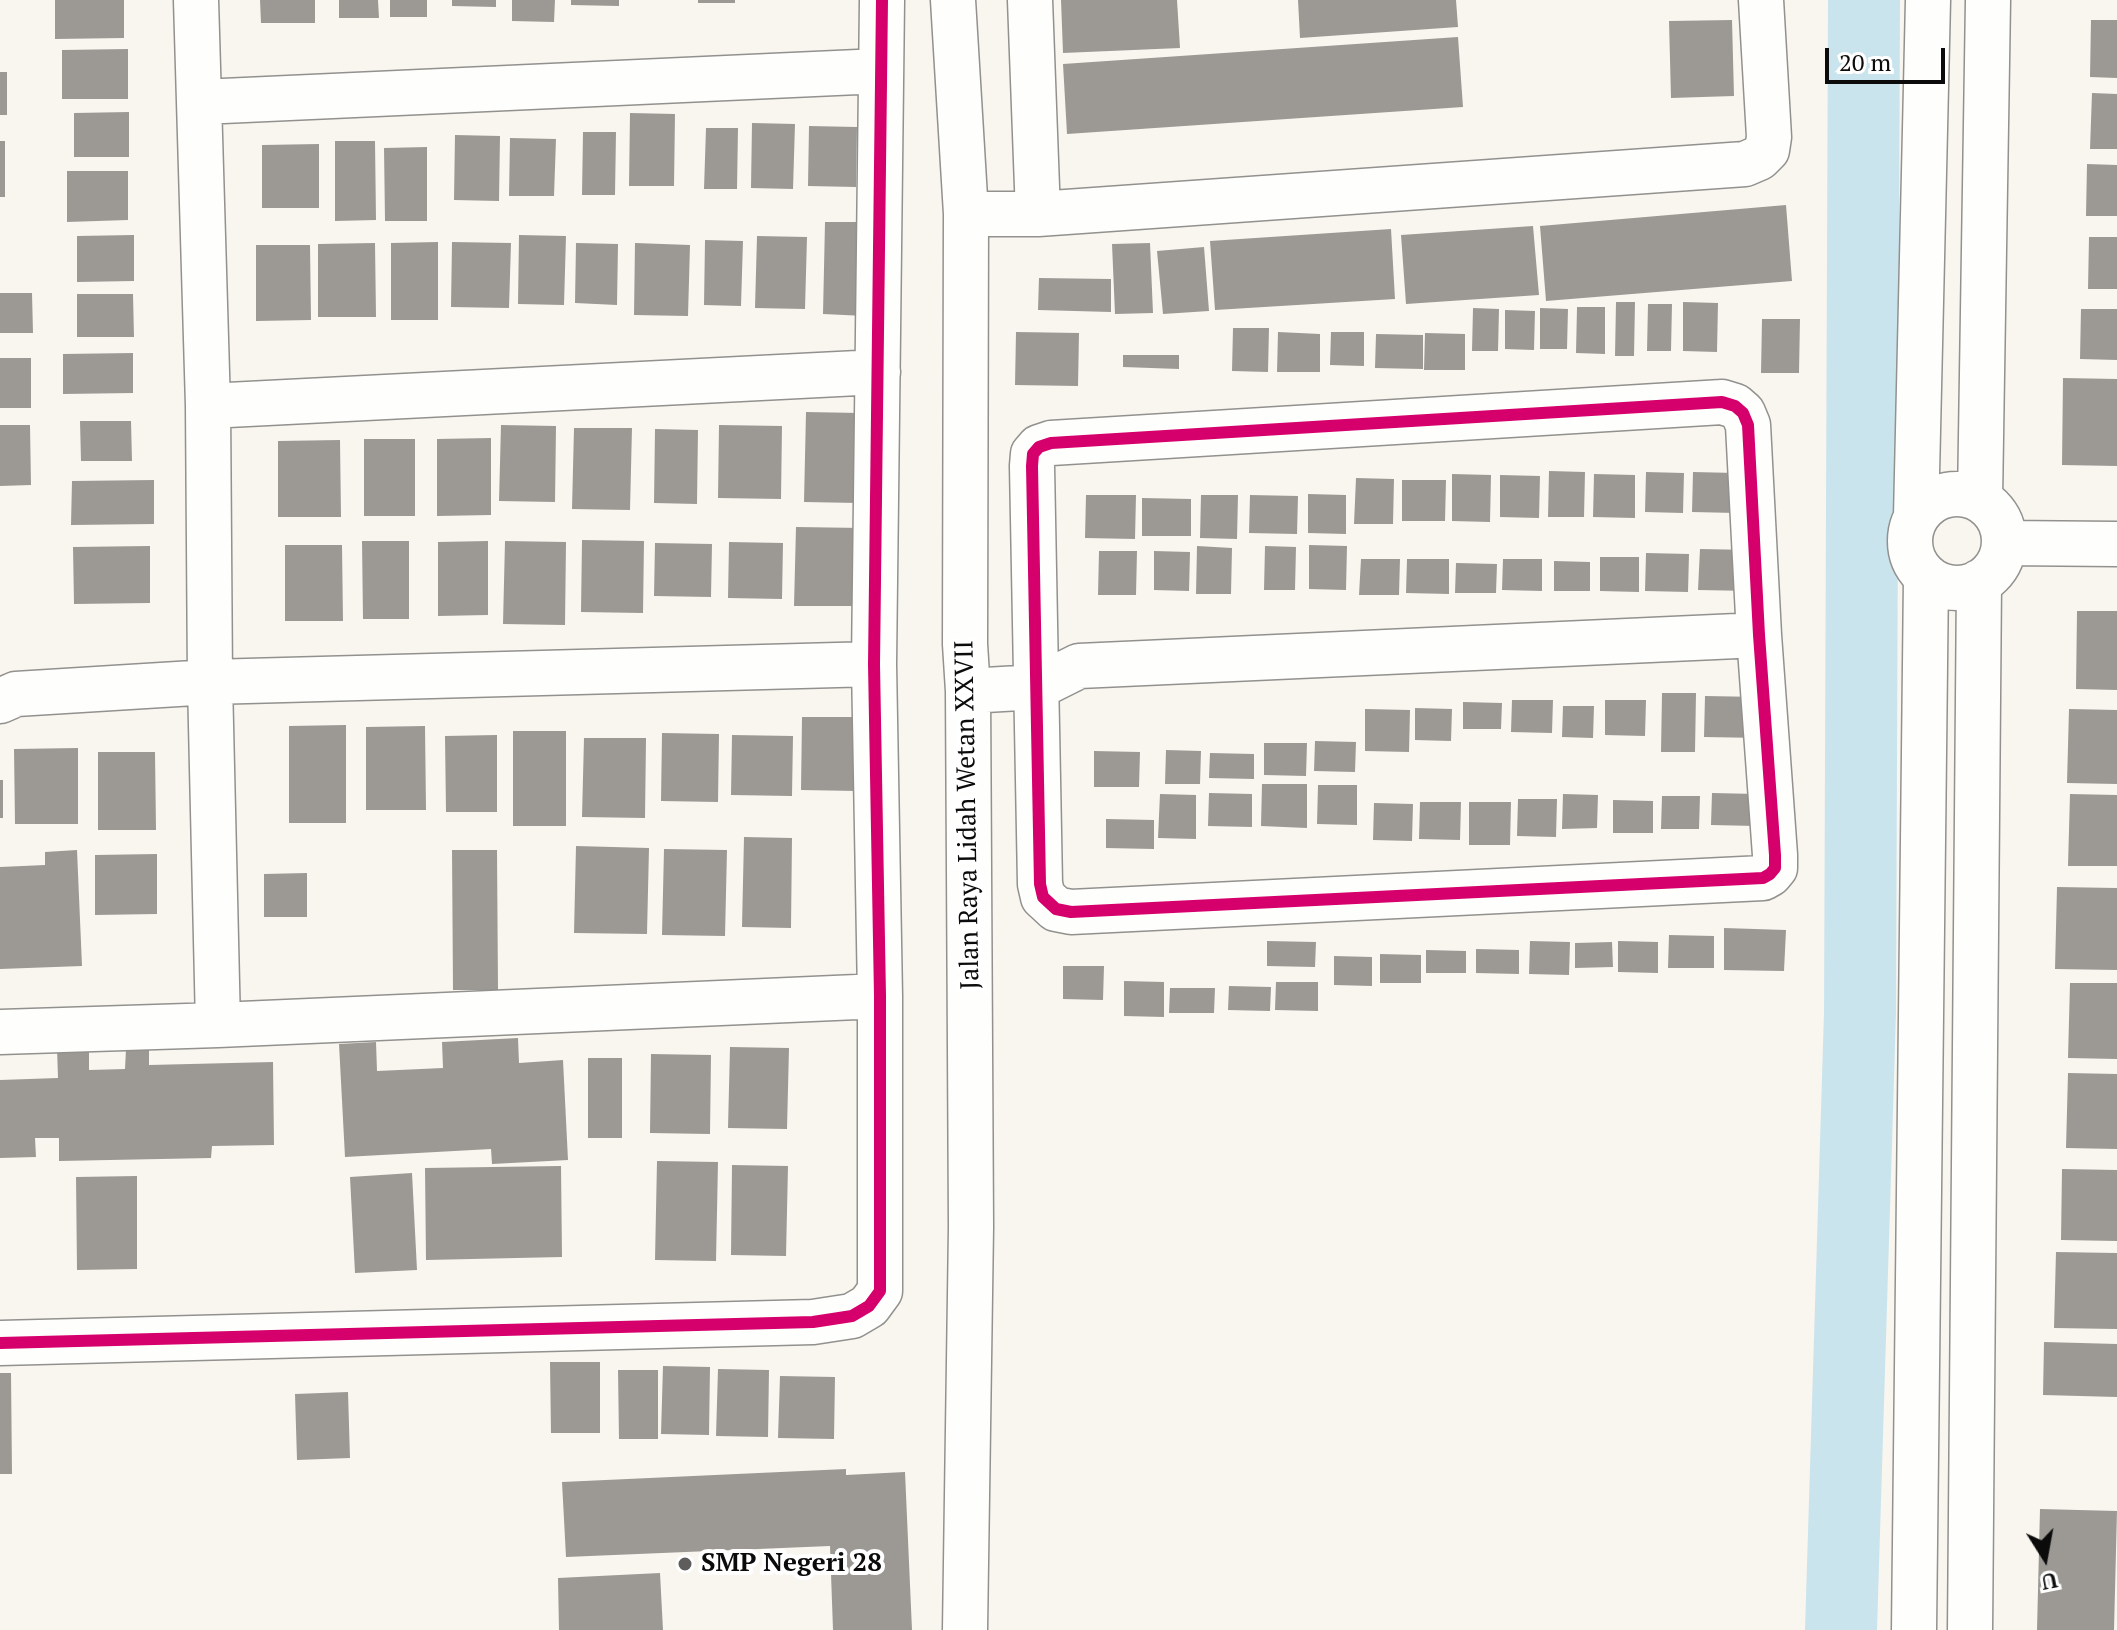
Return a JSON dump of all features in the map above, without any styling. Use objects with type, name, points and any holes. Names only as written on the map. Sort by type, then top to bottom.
[{"type":"street","points":[[196,0],[208,406],[210,682],[218,1025]]},
{"type":"street","points":[[0,1343],[797,1322],[852,1316],[869,1306],[880,1291],[880,996],[874,664],[882,0]]},
{"type":"street","name":"Jalan Raya Lidah Wetan XXVII","points":[[953,0],[966,214],[965,644],[968,691],[971,1227],[965,1630]]},
{"type":"street","points":[[1030,0],[1038,214]]},
{"type":"street","points":[[966,214],[1038,214],[1745,164],[1759,158],[1767,150],[1769,137],[1761,0]]},
{"type":"street","points":[[1916,517],[1928,0]]},
{"type":"street","points":[[1980,499],[1988,0]]},
{"type":"street","points":[[201,102],[880,71]]},
{"type":"street","points":[[208,406],[878,372]]},
{"type":"street","points":[[1722,402],[1735,406],[1743,413],[1748,425],[1775,868],[1763,878],[1071,912],[1056,909],[1043,897],[1040,884],[1035,641],[1032,466],[1033,454],[1039,447],[1051,443],[1722,402]]},
{"type":"street","points":[[1951,494],[1980,499],[1998,518],[2004,543],[1996,566],[1979,582],[1952,588],[1926,577],[1915,564],[1910,549],[1910,532],[1916,517],[1937,497],[1951,494]]},
{"type":"street","points":[[2004,543],[2117,544]]},
{"type":"street","points":[[1914,1630],[1926,577]]},
{"type":"street","points":[[1970,1630],[1979,582]]},
{"type":"street","points":[[968,691],[1037,687],[1079,666],[1759,635]]},
{"type":"street","points":[[965,644],[1035,641],[1079,666]]},
{"type":"street","points":[[5,693],[210,682],[874,664]]},
{"type":"street","points":[[0,1032],[880,996]]},
{"type":"street","points":[[1916,1554],[1972,1556]]},
{"type":"building","points":[[55,0],[124,0],[124,38],[55,39]]},
{"type":"building","points":[[260,0],[315,0],[315,23],[261,23]]},
{"type":"building","points":[[339,0],[378,0],[379,18],[339,18]]},
{"type":"building","points":[[390,0],[427,0],[427,17],[390,17]]},
{"type":"building","points":[[452,0],[496,0],[496,7],[452,6]]},
{"type":"building","points":[[512,0],[555,0],[554,22],[512,21]]},
{"type":"building","points":[[571,0],[619,0],[619,6],[571,5]]},
{"type":"building","points":[[698,0],[735,0],[735,3],[698,3]]},
{"type":"building","points":[[1061,0],[1177,0],[1180,48],[1063,53]]},
{"type":"building","points":[[1298,0],[1456,0],[1458,27],[1300,38]]},
{"type":"building","points":[[1732,20],[1734,96],[1671,98],[1669,21]]},
{"type":"building","points":[[2091,20],[2117,20],[2117,78],[2090,77]]},
{"type":"building","points":[[1458,37],[1463,107],[1067,134],[1063,64]]},
{"type":"building","points":[[128,49],[128,99],[62,99],[62,50]]},
{"type":"building","points":[[0,72],[7,72],[7,115],[0,115]]},
{"type":"building","points":[[2092,93],[2117,94],[2117,149],[2090,149]]},
{"type":"building","points":[[129,112],[129,157],[74,157],[74,113]]},
{"type":"building","points":[[630,113],[675,114],[674,186],[629,186]]},
{"type":"building","points":[[752,123],[795,124],[793,189],[751,188]]},
{"type":"building","points":[[809,126],[857,127],[856,187],[808,186]]},
{"type":"building","points":[[706,128],[738,128],[737,189],[704,189]]},
{"type":"building","points":[[583,132],[616,132],[615,195],[582,195]]},
{"type":"building","points":[[455,135],[500,136],[499,201],[454,200]]},
{"type":"building","points":[[510,138],[556,139],[554,196],[509,196]]},
{"type":"building","points":[[0,141],[5,141],[5,197],[0,197]]},
{"type":"building","points":[[335,141],[375,141],[376,220],[335,221]]},
{"type":"building","points":[[319,144],[319,208],[262,208],[262,145]]},
{"type":"building","points":[[427,147],[427,221],[385,221],[384,148]]},
{"type":"building","points":[[2087,164],[2117,165],[2117,216],[2086,216]]},
{"type":"building","points":[[67,171],[128,171],[128,220],[67,222]]},
{"type":"building","points":[[1786,205],[1792,281],[1546,301],[1540,226]]},
{"type":"building","points":[[825,222],[867,222],[865,316],[823,314]]},
{"type":"building","points":[[1533,226],[1539,295],[1406,304],[1401,235]]},
{"type":"building","points":[[1391,229],[1395,299],[1215,310],[1210,241]]},
{"type":"building","points":[[134,235],[134,281],[77,282],[77,236]]},
{"type":"building","points":[[519,235],[566,236],[564,305],[518,304]]},
{"type":"building","points":[[757,236],[807,237],[805,309],[755,308]]},
{"type":"building","points":[[2089,237],[2117,237],[2117,289],[2088,289]]},
{"type":"building","points":[[705,240],[743,241],[741,306],[704,305]]},
{"type":"building","points":[[438,242],[438,320],[391,320],[391,243]]},
{"type":"building","points":[[452,242],[511,243],[509,308],[451,307]]},
{"type":"building","points":[[375,243],[376,317],[318,317],[318,244]]},
{"type":"building","points":[[576,243],[618,244],[617,305],[575,303]]},
{"type":"building","points":[[635,243],[690,245],[688,316],[634,315]]},
{"type":"building","points":[[1150,243],[1153,313],[1115,314],[1112,244]]},
{"type":"building","points":[[256,245],[310,245],[311,320],[256,321]]},
{"type":"building","points":[[1204,247],[1209,311],[1163,314],[1157,251]]},
{"type":"building","points":[[1039,278],[1111,279],[1111,312],[1038,310]]},
{"type":"building","points":[[0,293],[32,293],[33,333],[0,333]]},
{"type":"building","points":[[77,294],[133,294],[134,337],[77,337]]},
{"type":"building","points":[[1616,302],[1635,302],[1634,356],[1615,356]]},
{"type":"building","points":[[1683,302],[1718,303],[1717,352],[1683,351]]},
{"type":"building","points":[[1648,304],[1672,304],[1671,351],[1647,351]]},
{"type":"building","points":[[1577,307],[1605,307],[1605,354],[1576,353]]},
{"type":"building","points":[[1473,308],[1499,309],[1498,351],[1472,351]]},
{"type":"building","points":[[1540,308],[1568,309],[1567,349],[1540,349]]},
{"type":"building","points":[[2081,309],[2117,309],[2117,360],[2080,359]]},
{"type":"building","points":[[1505,310],[1535,311],[1534,350],[1505,349]]},
{"type":"building","points":[[1762,319],[1800,319],[1799,373],[1761,373]]},
{"type":"building","points":[[1233,328],[1269,328],[1268,372],[1232,371]]},
{"type":"building","points":[[1016,332],[1079,333],[1078,386],[1015,385]]},
{"type":"building","points":[[1278,332],[1320,334],[1320,372],[1277,372]]},
{"type":"building","points":[[1331,332],[1364,332],[1364,366],[1330,365]]},
{"type":"building","points":[[1425,333],[1465,334],[1465,370],[1424,370]]},
{"type":"building","points":[[1376,334],[1423,335],[1423,369],[1375,368]]},
{"type":"building","points":[[133,353],[133,393],[63,394],[63,354]]},
{"type":"building","points":[[1123,355],[1179,355],[1179,369],[1123,367]]},
{"type":"building","points":[[0,358],[31,358],[31,408],[0,408]]},
{"type":"building","points":[[2063,378],[2117,379],[2117,466],[2062,465]]},
{"type":"building","points":[[806,412],[860,413],[858,503],[804,502]]},
{"type":"building","points":[[80,421],[131,421],[132,461],[81,461]]},
{"type":"building","points":[[0,425],[30,425],[31,485],[0,486]]},
{"type":"building","points":[[501,425],[556,426],[555,502],[499,501]]},
{"type":"building","points":[[719,425],[782,426],[781,499],[718,498]]},
{"type":"building","points":[[574,428],[632,428],[630,510],[572,509]]},
{"type":"building","points":[[655,429],[698,430],[697,504],[654,503]]},
{"type":"building","points":[[491,438],[491,515],[437,516],[437,439]]},
{"type":"building","points":[[364,439],[415,439],[415,516],[364,516]]},
{"type":"building","points":[[340,440],[341,517],[278,517],[278,441]]},
{"type":"building","points":[[1549,471],[1585,472],[1584,517],[1548,517]]},
{"type":"building","points":[[1646,472],[1684,473],[1683,513],[1645,512]]},
{"type":"building","points":[[1693,472],[1736,473],[1736,513],[1692,512]]},
{"type":"building","points":[[1452,474],[1491,475],[1490,522],[1452,521]]},
{"type":"building","points":[[1594,474],[1635,475],[1635,518],[1593,517]]},
{"type":"building","points":[[1500,475],[1540,476],[1539,518],[1500,517]]},
{"type":"building","points":[[1356,478],[1394,479],[1393,524],[1354,524]]},
{"type":"building","points":[[154,480],[154,524],[71,525],[72,481]]},
{"type":"building","points":[[1402,480],[1446,480],[1445,521],[1402,521]]},
{"type":"building","points":[[1308,494],[1346,495],[1346,534],[1308,533]]},
{"type":"building","points":[[1086,495],[1136,495],[1135,539],[1085,538]]},
{"type":"building","points":[[1201,495],[1238,495],[1237,539],[1200,538]]},
{"type":"building","points":[[1250,495],[1298,496],[1297,534],[1249,533]]},
{"type":"building","points":[[1142,498],[1191,499],[1191,536],[1142,536]]},
{"type":"building","points":[[796,527],[863,528],[861,606],[794,606]]},
{"type":"building","points":[[582,540],[644,541],[643,613],[581,612]]},
{"type":"building","points":[[362,541],[409,541],[409,619],[363,619]]},
{"type":"building","points":[[488,541],[488,615],[438,616],[438,542]]},
{"type":"building","points":[[505,541],[566,542],[565,625],[503,624]]},
{"type":"building","points":[[729,542],[783,543],[782,599],[728,598]]},
{"type":"building","points":[[655,543],[712,544],[711,597],[654,596]]},
{"type":"building","points":[[285,545],[342,545],[343,621],[285,621]]},
{"type":"building","points":[[1309,545],[1347,546],[1346,590],[1309,589]]},
{"type":"building","points":[[150,546],[150,603],[74,604],[73,547]]},
{"type":"building","points":[[1197,546],[1232,548],[1231,594],[1196,594]]},
{"type":"building","points":[[1265,546],[1296,547],[1295,590],[1264,590]]},
{"type":"building","points":[[1700,549],[1752,550],[1751,591],[1698,590]]},
{"type":"building","points":[[1099,551],[1137,551],[1136,595],[1098,595]]},
{"type":"building","points":[[1154,551],[1190,552],[1189,591],[1154,590]]},
{"type":"building","points":[[1646,553],[1689,554],[1688,592],[1645,591]]},
{"type":"building","points":[[1600,557],[1639,557],[1639,592],[1600,591]]},
{"type":"building","points":[[1361,559],[1400,559],[1399,595],[1359,595]]},
{"type":"building","points":[[1407,559],[1449,559],[1449,594],[1406,593]]},
{"type":"building","points":[[1503,559],[1542,559],[1542,591],[1502,590]]},
{"type":"building","points":[[1554,561],[1590,562],[1590,591],[1554,591]]},
{"type":"building","points":[[1456,563],[1497,564],[1496,593],[1455,593]]},
{"type":"building","points":[[2077,611],[2117,611],[2117,690],[2076,689]]},
{"type":"building","points":[[1662,693],[1696,693],[1695,752],[1661,752]]},
{"type":"building","points":[[1705,696],[1761,697],[1761,738],[1704,737]]},
{"type":"building","points":[[1512,700],[1553,700],[1552,733],[1511,732]]},
{"type":"building","points":[[1605,700],[1646,700],[1645,736],[1605,735]]},
{"type":"building","points":[[1463,702],[1502,703],[1501,729],[1463,729]]},
{"type":"building","points":[[1563,706],[1594,706],[1593,738],[1562,737]]},
{"type":"building","points":[[1415,708],[1452,709],[1451,741],[1415,740]]},
{"type":"building","points":[[1365,709],[1410,710],[1409,752],[1365,751]]},
{"type":"building","points":[[2069,709],[2117,710],[2117,784],[2067,783]]},
{"type":"building","points":[[802,717],[859,717],[857,791],[801,790]]},
{"type":"building","points":[[346,725],[346,823],[289,823],[289,726]]},
{"type":"building","points":[[425,726],[426,810],[366,810],[366,727]]},
{"type":"building","points":[[513,731],[566,731],[566,826],[513,826]]},
{"type":"building","points":[[662,733],[719,734],[718,802],[661,801]]},
{"type":"building","points":[[497,735],[497,812],[446,812],[445,736]]},
{"type":"building","points":[[732,735],[793,736],[792,796],[731,795]]},
{"type":"building","points":[[584,738],[646,738],[645,818],[582,817]]},
{"type":"building","points":[[1315,741],[1356,742],[1355,772],[1314,771]]},
{"type":"building","points":[[1264,743],[1307,743],[1306,776],[1264,775]]},
{"type":"building","points":[[78,748],[78,824],[15,824],[14,749]]},
{"type":"building","points":[[1166,750],[1201,751],[1200,784],[1165,784]]},
{"type":"building","points":[[1094,751],[1140,752],[1139,787],[1094,787]]},
{"type":"building","points":[[98,752],[155,752],[156,830],[98,830]]},
{"type":"building","points":[[1210,753],[1254,754],[1254,779],[1209,778]]},
{"type":"building","points":[[0,780],[3,780],[3,818],[0,818]]},
{"type":"building","points":[[1262,784],[1307,784],[1307,828],[1261,826]]},
{"type":"building","points":[[1318,785],[1357,785],[1357,825],[1317,824]]},
{"type":"building","points":[[1209,793],[1252,794],[1252,827],[1208,826]]},
{"type":"building","points":[[1712,793],[1756,794],[1756,826],[1711,825]]},
{"type":"building","points":[[1160,794],[1196,795],[1196,839],[1158,838]]},
{"type":"building","points":[[1563,794],[1598,795],[1597,828],[1562,829]]},
{"type":"building","points":[[2070,794],[2117,795],[2117,866],[2068,866]]},
{"type":"building","points":[[1662,796],[1700,796],[1699,829],[1661,829]]},
{"type":"building","points":[[1518,799],[1557,799],[1556,837],[1517,836]]},
{"type":"building","points":[[1613,800],[1653,801],[1653,833],[1613,833]]},
{"type":"building","points":[[1420,802],[1461,802],[1460,840],[1419,839]]},
{"type":"building","points":[[1469,802],[1511,802],[1510,845],[1469,845]]},
{"type":"building","points":[[1374,803],[1413,804],[1412,841],[1373,840]]},
{"type":"building","points":[[1106,819],[1154,820],[1154,849],[1106,848]]},
{"type":"building","points":[[744,837],[792,838],[791,928],[742,927]]},
{"type":"building","points":[[576,846],[649,848],[647,934],[574,933]]},
{"type":"building","points":[[664,849],[727,850],[725,936],[662,935]]},
{"type":"building","points":[[77,850],[82,966],[0,969],[0,867],[45,865],[45,852]]},
{"type":"building","points":[[452,850],[497,850],[498,990],[453,990]]},
{"type":"building","points":[[157,854],[157,914],[95,915],[95,855]]},
{"type":"building","points":[[307,873],[307,917],[264,917],[264,874]]},
{"type":"building","points":[[2057,887],[2117,888],[2117,970],[2055,969]]},
{"type":"building","points":[[1724,928],[1786,930],[1784,971],[1724,970]]},
{"type":"building","points":[[1669,935],[1714,936],[1714,968],[1668,968]]},
{"type":"building","points":[[1267,941],[1316,942],[1315,967],[1267,966]]},
{"type":"building","points":[[1530,941],[1570,942],[1569,975],[1529,974]]},
{"type":"building","points":[[1618,941],[1658,942],[1658,973],[1618,972]]},
{"type":"building","points":[[1612,942],[1613,967],[1575,968],[1575,943]]},
{"type":"building","points":[[1476,949],[1519,950],[1519,974],[1476,973]]},
{"type":"building","points":[[1426,950],[1466,951],[1466,973],[1426,973]]},
{"type":"building","points":[[1380,954],[1421,955],[1421,983],[1380,983]]},
{"type":"building","points":[[1334,956],[1372,957],[1372,986],[1334,985]]},
{"type":"building","points":[[1063,966],[1104,966],[1103,1000],[1063,999]]},
{"type":"building","points":[[1124,981],[1164,982],[1164,1017],[1124,1016]]},
{"type":"building","points":[[1276,982],[1318,982],[1318,1011],[1275,1010]]},
{"type":"building","points":[[2070,983],[2117,983],[2117,1059],[2068,1058]]},
{"type":"building","points":[[1229,986],[1271,987],[1270,1011],[1228,1010]]},
{"type":"building","points":[[1170,988],[1215,988],[1214,1013],[1169,1013]]},
{"type":"building","points":[[518,1038],[519,1063],[563,1060],[568,1160],[492,1164],[491,1149],[345,1157],[339,1044],[376,1042],[377,1071],[443,1068],[442,1042]]},
{"type":"building","points":[[730,1047],[789,1048],[787,1129],[728,1128]]},
{"type":"building","points":[[57,1048],[89,1048],[89,1070],[125,1069],[126,1049],[149,1049],[149,1065],[273,1062],[274,1145],[212,1146],[211,1158],[59,1161],[59,1138],[35,1138],[36,1157],[0,1158],[0,1080],[58,1078]]},
{"type":"building","points":[[651,1054],[711,1055],[710,1134],[650,1133]]},
{"type":"building","points":[[588,1058],[622,1058],[622,1138],[588,1138]]},
{"type":"building","points":[[2068,1073],[2117,1074],[2117,1149],[2066,1148]]},
{"type":"building","points":[[657,1161],[718,1162],[716,1261],[655,1260]]},
{"type":"building","points":[[732,1165],[788,1166],[786,1256],[731,1255]]},
{"type":"building","points":[[561,1166],[562,1257],[426,1260],[425,1168]]},
{"type":"building","points":[[2062,1169],[2117,1170],[2117,1241],[2061,1240]]},
{"type":"building","points":[[412,1173],[417,1270],[355,1273],[350,1177]]},
{"type":"building","points":[[137,1176],[137,1269],[77,1270],[76,1177]]},
{"type":"building","points":[[2056,1252],[2117,1253],[2117,1329],[2054,1328]]},
{"type":"building","points":[[2044,1342],[2117,1344],[2117,1397],[2043,1395]]},
{"type":"building","points":[[550,1362],[600,1362],[600,1433],[551,1433]]},
{"type":"building","points":[[663,1366],[710,1367],[709,1435],[661,1434]]},
{"type":"building","points":[[718,1369],[769,1370],[768,1437],[716,1436]]},
{"type":"building","points":[[618,1370],[658,1370],[658,1439],[619,1439]]},
{"type":"building","points":[[0,1373],[11,1373],[12,1474],[0,1474]]},
{"type":"building","points":[[780,1376],[835,1377],[834,1439],[778,1438]]},
{"type":"building","points":[[348,1392],[350,1458],[297,1460],[295,1394]]},
{"type":"building","points":[[846,1469],[846,1475],[905,1472],[912,1630],[833,1630],[830,1546],[566,1557],[562,1482]]},
{"type":"building","points":[[2040,1509],[2117,1511],[2114,1630],[2037,1630]]},
{"type":"building","points":[[660,1573],[663,1630],[559,1630],[558,1578]]},
{"type":"waterway","points":[[1841,1630],[1860,1013],[1864,0]]},
{"type":"cycle path","points":[[0,1343],[813,1322],[852,1316],[869,1306],[880,1291],[880,996],[874,664],[882,0]]},
{"type":"cycle path","points":[[1722,402],[1735,406],[1743,413],[1748,425],[1775,855],[1775,868],[1770,874],[1763,878],[1071,912],[1056,909],[1043,897],[1040,884],[1032,466],[1033,454],[1039,447],[1051,443],[1722,402]]},
{"type":"place","name":"SMP Negeri 28","points":[[685,1564]]}]
